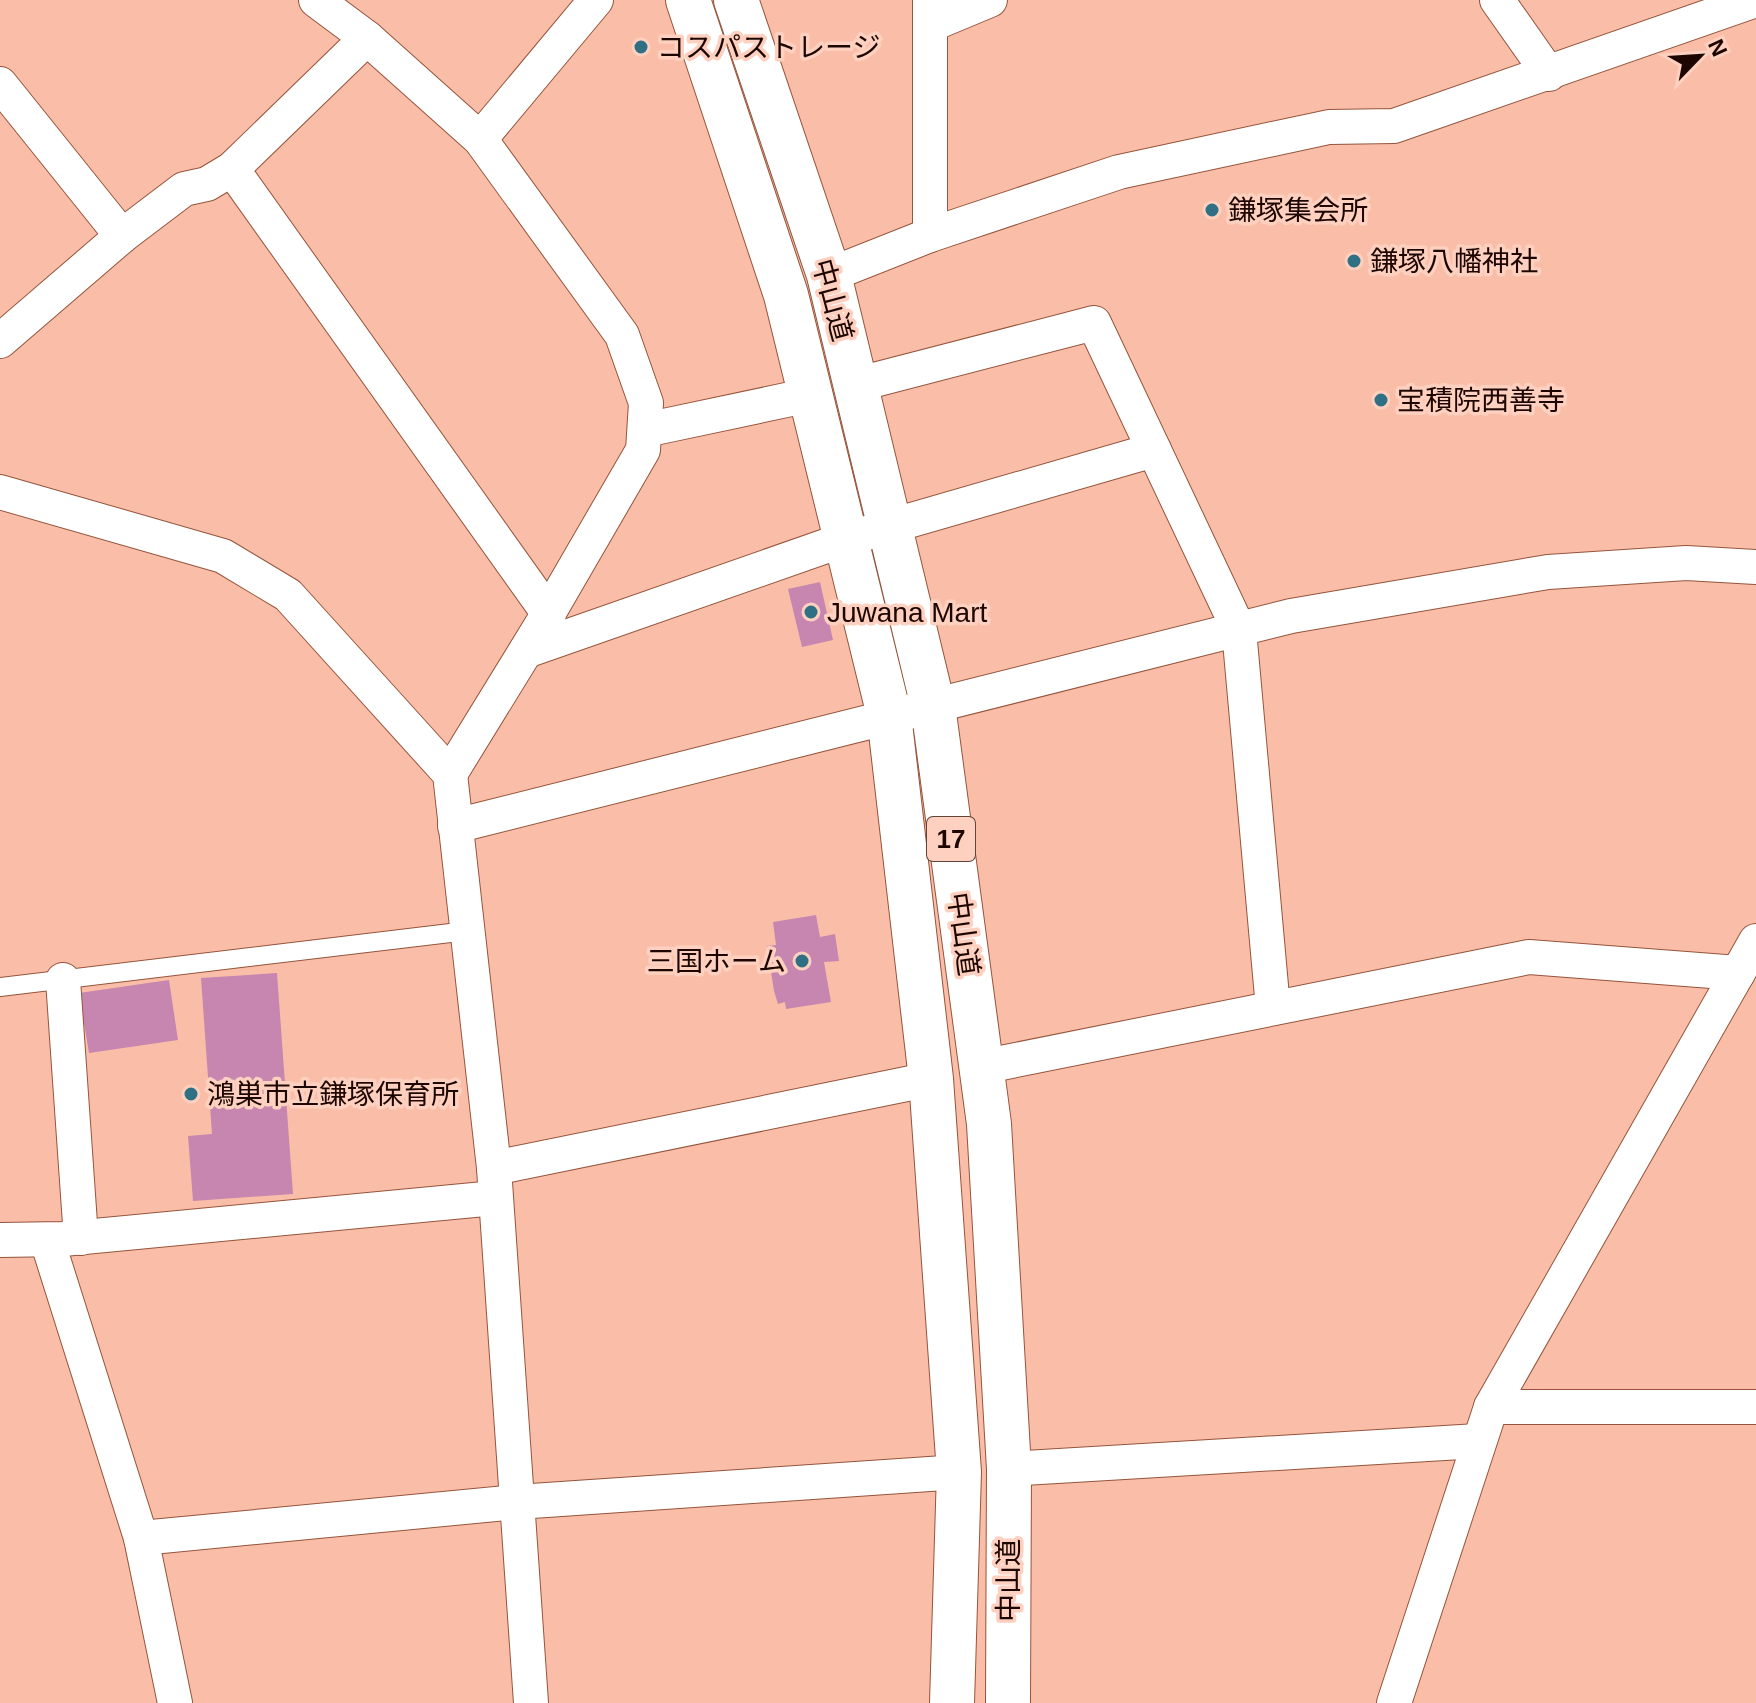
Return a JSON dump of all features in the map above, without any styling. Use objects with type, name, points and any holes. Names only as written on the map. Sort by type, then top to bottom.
[{"type":"highway","name":"中山道","points":[[688,0],[786,295],[889,715],[931,1079],[959,1472],[952,1703]]},
{"type":"highway","name":"中山道","points":[[736,0],[829,275],[933,706],[989,1124],[1009,1469],[1008,1703]]},
{"type":"street","points":[[316,0],[367,38],[480,139],[622,335],[646,403],[643,450],[549,614],[450,774]]},
{"type":"street","points":[[480,139],[596,0]]},
{"type":"street","points":[[930,235],[930,13],[990,0]]},
{"type":"street","points":[[1497,0],[1549,74]]},
{"type":"street","points":[[829,275],[930,235],[1119,172],[1329,127],[1394,126],[1756,0]]},
{"type":"street","points":[[0,341],[122,236],[184,189],[207,184],[232,169],[367,38]]},
{"type":"street","points":[[0,84],[122,236]]},
{"type":"street","points":[[232,169],[549,614]]},
{"type":"street","points":[[855,385],[1094,323],[1239,630],[1273,1008]]},
{"type":"street","points":[[645,430],[810,395]]},
{"type":"street","points":[[526,651],[846,539],[1154,450]]},
{"type":"street","points":[[0,492],[223,556],[288,595],[450,774],[494,1183],[531,1703]]},
{"type":"street","points":[[455,826],[1291,616],[1548,572],[1686,563],[1756,567]]},
{"type":"street","points":[[1394,1703],[1491,1407],[1756,941]]},
{"type":"street","points":[[981,1067],[1529,957],[1738,973]]},
{"type":"street","points":[[63,980],[81,1238]]},
{"type":"street","points":[[0,1240],[81,1238],[494,1183],[931,1079]]},
{"type":"street","points":[[47,1240],[141,1538],[175,1703]]},
{"type":"street","points":[[1491,1407],[1756,1407]]},
{"type":"street","points":[[1009,1469],[1478,1441]]},
{"type":"street","points":[[141,1538],[517,1502],[959,1472]]},
{"type":"lane","points":[[0,987],[467,931]]},
{"type":"building","points":[[820,582],[833,640],[802,647],[788,589]]},
{"type":"building","points":[[816,915],[820,937],[835,934],[839,961],[824,962],[831,1002],[786,1009],[785,1002],[778,1004],[774,991],[767,946],[776,945],[773,922]]},
{"type":"building","points":[[277,973],[293,1194],[193,1201],[188,1136],[212,1134],[201,978]]},
{"type":"building","points":[[169,980],[178,1040],[89,1053],[79,993]]},
{"type":"place","name":"コスパストレージ","points":[[641,47]]},
{"type":"place","name":"鎌塚集会所","points":[[1212,210]]},
{"type":"place","name":"鎌塚八幡神社","points":[[1354,261]]},
{"type":"place","name":"宝積院西善寺","points":[[1381,400]]},
{"type":"place","name":"Juwana Mart","points":[[811,612]]},
{"type":"place","name":"三国ホーム","points":[[802,961]]},
{"type":"place","name":"鴻巣市立鎌塚保育所","points":[[191,1094]]}]
